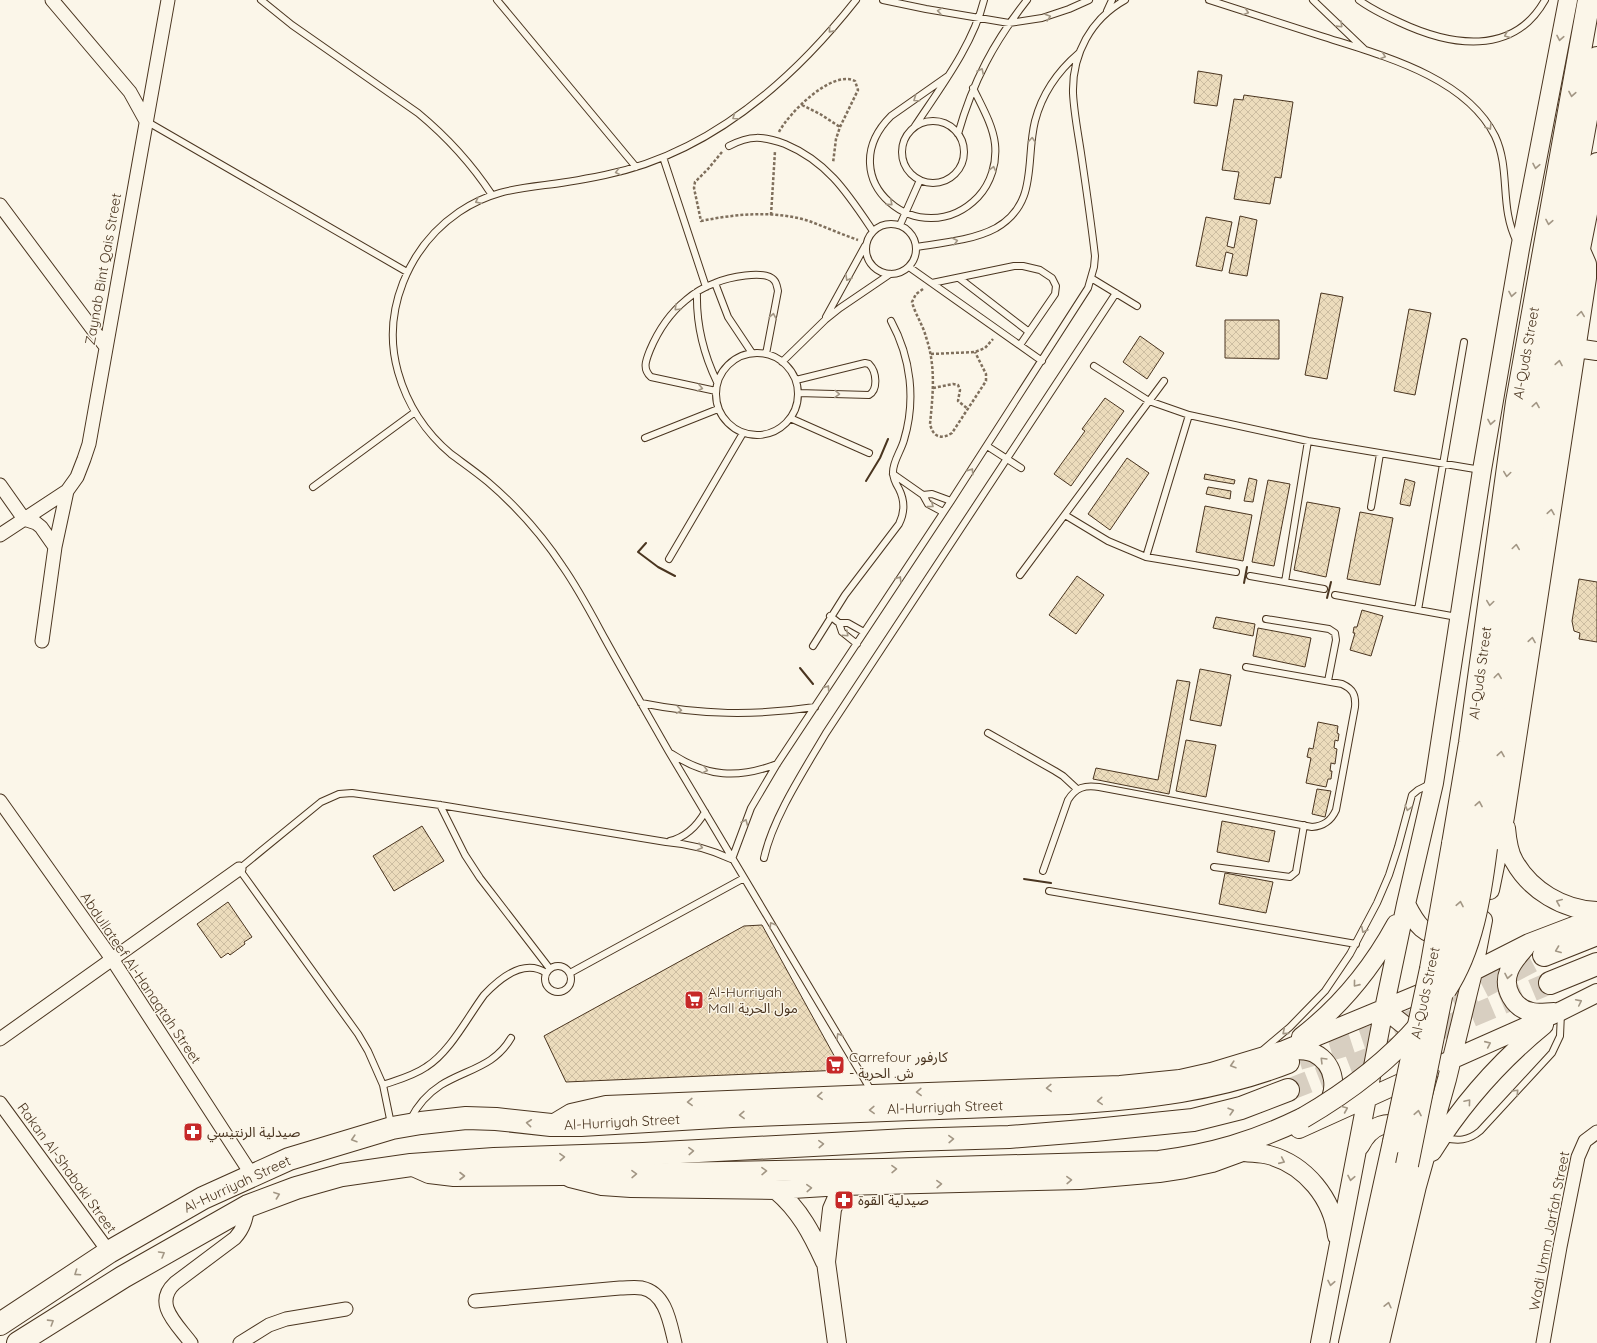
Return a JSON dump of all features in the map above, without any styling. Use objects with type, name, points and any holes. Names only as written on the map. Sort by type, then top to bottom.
[{"type":"highway","name":"Al-Quds Street","points":[[1350,1343],[1431,969],[1471,845],[1470,743],[1517,402],[1589,0]]},
{"type":"highway","name":"Al-Quds Street","points":[[1367,1343],[1414,1167],[1487,755],[1537,400],[1597,58]]},
{"type":"highway","points":[[1536,949],[1597,934]]},
{"type":"highway","points":[[1550,983],[1597,964]]},
{"type":"highway","name":"Al-Hurriyah Street","points":[[0,1324],[109,1252],[203,1198],[289,1159],[400,1126],[466,1118],[496,1119],[550,1125],[587,1124],[732,1116],[1068,1103],[1120,1099],[1170,1094],[1210,1085],[1256,1073],[1286,1056]]},
{"type":"highway","name":"Al-Hurriyah Street","points":[[21,1342],[123,1277],[248,1206],[296,1188],[342,1175],[411,1165],[494,1159],[651,1153],[907,1140],[1009,1137],[1095,1130],[1193,1120],[1241,1108],[1288,1090]]},
{"type":"main road","points":[[1320,1343],[1338,1245],[1368,1099],[1384,1009],[1406,904],[1434,783],[1482,470],[1520,249],[1568,0]]},
{"type":"main road","points":[[562,1175],[582,1182],[602,1186],[631,1188],[776,1190],[842,1186],[1080,1180],[1185,1169],[1212,1163],[1245,1152],[1303,1122],[1344,1093],[1393,1054],[1434,1009],[1450,984],[1463,956],[1478,901],[1471,845],[1519,643],[1549,418],[1566,319],[1597,163]]},
{"type":"main road","points":[[1414,1167],[1452,1060],[1473,972],[1505,818],[1587,271],[1584,257],[1580,248]]},
{"type":"main road","points":[[1576,348],[1597,351]]},
{"type":"main road","points":[[1505,818],[1508,843],[1514,860],[1533,885],[1546,895],[1559,902],[1597,911]]},
{"type":"main road","points":[[1406,904],[1415,922],[1432,934],[1442,936],[1453,934],[1462,930],[1486,906]]},
{"type":"main road","points":[[1286,1056],[1352,989],[1373,963],[1406,904]]},
{"type":"main road","points":[[1561,1011],[1532,1012],[1522,1009],[1514,1003],[1508,992],[1508,971],[1513,963],[1536,949],[1597,917]]},
{"type":"main road","points":[[1286,1056],[1384,1009],[1473,972],[1536,949]]},
{"type":"main road","points":[[1368,1099],[1415,1034],[1473,972]]},
{"type":"main road","points":[[411,1165],[429,1173],[454,1176],[562,1175],[875,1169],[1159,1161],[1192,1157],[1251,1141],[1368,1099],[1561,1011],[1597,993]]},
{"type":"main road","points":[[1384,1009],[1415,1034],[1452,1060]]},
{"type":"main road","points":[[1414,1167],[1441,1137],[1486,1079],[1534,1033],[1561,1011]]},
{"type":"main road","points":[[550,1125],[571,1113],[606,1106],[1120,1085],[1180,1079],[1211,1072],[1251,1060],[1286,1056],[1304,1050],[1313,1052],[1320,1056],[1328,1065],[1332,1073],[1333,1093],[1327,1105],[1303,1122]]},
{"type":"main road","points":[[1356,1157],[1364,1140],[1375,1128],[1386,1125],[1395,1126],[1406,1132],[1411,1138],[1418,1154],[1414,1167],[1400,1252],[1380,1343]]},
{"type":"main road","points":[[1245,1152],[1270,1155],[1293,1165],[1312,1181],[1323,1195],[1331,1210],[1336,1228],[1338,1245]]},
{"type":"main road","points":[[837,1343],[826,1262],[832,1210],[842,1186]]},
{"type":"main road","points":[[776,1190],[787,1199],[803,1219],[826,1262]]},
{"type":"street","points":[[52,0],[130,92],[146,121]]},
{"type":"street","name":"Zaynab Bint Qais Street","points":[[0,535],[67,491],[77,477],[84,460],[89,444],[168,0]]},
{"type":"street","points":[[0,205],[106,347]]},
{"type":"street","points":[[0,485],[24,519],[36,523],[41,527],[55,547]]},
{"type":"street","points":[[42,641],[55,547],[67,491]]},
{"type":"street","name":"Abdullateef Al-Hanaqtah Street","points":[[0,801],[112,959],[252,1175]]},
{"type":"street","points":[[0,1040],[239,869]]},
{"type":"street","name":"Rakan Al-Shabaki Street","points":[[0,1103],[109,1252]]},
{"type":"street","name":"Wadi Umm Jarfah Street","points":[[1547,1342],[1560,1247],[1578,1157],[1585,1141],[1597,1132]]},
{"type":"street","points":[[191,1343],[169,1313],[165,1305],[165,1297],[169,1289],[175,1283],[235,1238],[246,1221],[248,1206]]},
{"type":"street","points":[[475,1301],[620,1288],[641,1288],[650,1290],[658,1296],[670,1323],[675,1343]]},
{"type":"street","points":[[240,1343],[269,1325],[286,1319],[346,1309]]},
{"type":"lane","points":[[262,0],[292,25],[418,113],[438,129],[469,162],[492,195]]},
{"type":"lane","points":[[497,0],[636,168]]},
{"type":"lane","points":[[856,0],[821,42],[799,65],[765,95],[712,132],[663,157],[636,168],[576,181],[508,190],[492,195],[462,210],[448,220],[425,244],[407,272],[396,304],[392,336],[397,368],[407,398],[415,412],[437,441],[504,496],[529,523],[546,543],[576,587],[670,754],[873,1094]]},
{"type":"lane","points":[[883,0],[1010,23],[1042,18],[1069,10],[1089,0]]},
{"type":"lane","points":[[915,127],[930,121],[938,121],[946,124],[958,134],[962,141],[964,157],[957,171],[947,179],[936,182],[920,180],[908,170],[902,155],[905,139],[915,127],[948,76],[967,42],[984,0]]},
{"type":"lane","points":[[958,134],[973,88],[989,54],[1027,0]]},
{"type":"lane","points":[[1106,13],[1112,0]]},
{"type":"lane","points":[[732,859],[751,808],[777,764],[1084,297],[1092,278],[1095,256],[1073,92],[1076,66],[1080,52],[1090,31],[1106,13],[1125,0]]},
{"type":"lane","points":[[1209,0],[1413,67],[1430,76],[1464,100],[1485,121],[1500,150],[1508,218],[1520,249]]},
{"type":"lane","points":[[1313,0],[1366,51]]},
{"type":"lane","points":[[1359,0],[1381,14],[1417,31],[1441,38],[1471,42],[1498,39],[1516,31],[1533,17],[1545,0]]},
{"type":"lane","points":[[916,247],[950,242],[986,232],[1003,223],[1014,213],[1023,200],[1027,190],[1033,133],[1040,106],[1060,71],[1080,52]]},
{"type":"lane","points":[[948,76],[891,116],[883,124],[872,143],[870,165],[875,185],[888,202],[905,213],[925,218],[936,218],[951,214],[974,202],[987,185],[994,165],[995,143],[992,132],[973,88]]},
{"type":"lane","points":[[146,121],[407,272]]},
{"type":"lane","points":[[729,146],[740,140],[752,137],[764,138],[776,141],[810,157],[833,176],[853,200],[873,231]]},
{"type":"lane","points":[[663,157],[706,287]]},
{"type":"lane","points":[[900,225],[920,180]]},
{"type":"lane","points":[[782,362],[825,320],[856,296],[890,274],[903,271],[909,267],[916,254],[916,247],[911,233],[900,225],[885,224],[873,231],[825,320]]},
{"type":"lane","points":[[866,244],[867,258],[871,264],[882,273],[890,274]]},
{"type":"lane","points":[[932,282],[959,278],[1014,266],[1023,266],[1040,270],[1052,278],[1056,286],[1055,294],[1020,345]]},
{"type":"lane","points":[[909,267],[1042,361]]},
{"type":"lane","points":[[716,391],[651,377],[647,374],[645,369],[652,345],[666,321],[685,300],[706,287],[736,277],[770,277],[775,280],[778,291],[766,354]]},
{"type":"lane","points":[[959,278],[1029,332]]},
{"type":"lane","points":[[1092,278],[1137,306]]},
{"type":"lane","points":[[715,283],[728,317],[735,330],[752,353]]},
{"type":"lane","points":[[697,292],[696,310],[702,344],[717,382]]},
{"type":"lane","points":[[764,858],[766,847],[774,828],[796,784],[826,733],[1116,293]]},
{"type":"lane","points":[[813,646],[830,616],[895,530],[902,518],[904,505],[893,474],[893,468],[904,442],[910,396],[908,366],[900,337],[891,321]]},
{"type":"lane","points":[[1418,610],[1464,342]]},
{"type":"lane","points":[[752,353],[766,354],[782,362],[792,373],[796,380],[798,393],[797,401],[790,418],[777,430],[769,434],[751,435],[743,433],[728,424],[718,409],[716,391],[717,382],[720,375],[730,363],[744,355],[752,353]]},
{"type":"lane","points":[[796,380],[865,363],[869,364],[873,368],[874,372],[875,389],[873,393],[869,395],[798,393]]},
{"type":"lane","points":[[1094,366],[1149,401],[1189,415],[1308,441],[1482,470]]},
{"type":"lane","points":[[1020,575],[1164,381]]},
{"type":"lane","points":[[645,438],[718,409]]},
{"type":"lane","points":[[313,486],[415,412]]},
{"type":"lane","points":[[1146,557],[1189,415]]},
{"type":"lane","points":[[790,418],[869,453]]},
{"type":"lane","points":[[669,559],[743,433]]},
{"type":"lane","points":[[1285,582],[1308,441]]},
{"type":"lane","points":[[987,446],[1021,468]]},
{"type":"lane","points":[[1371,507],[1380,454]]},
{"type":"lane","points":[[893,474],[923,495],[928,504],[943,512]]},
{"type":"lane","points":[[923,495],[932,494],[951,501]]},
{"type":"lane","points":[[1065,515],[1108,541],[1146,557],[1236,572]]},
{"type":"lane","points":[[1250,576],[1324,589]]},
{"type":"lane","points":[[1335,595],[1459,618]]},
{"type":"lane","points":[[830,616],[839,623],[842,632],[857,644]]},
{"type":"lane","points":[[1266,619],[1329,629],[1335,632],[1336,640],[1328,681]]},
{"type":"lane","points":[[839,623],[848,622],[864,632]]},
{"type":"lane","points":[[1043,871],[1068,800],[1077,789],[1088,786],[1312,826],[1324,824],[1333,816],[1336,810],[1356,707],[1354,692],[1349,687],[1342,684],[1246,667]]},
{"type":"lane","points":[[641,703],[667,708],[720,714],[769,713],[815,706]]},
{"type":"lane","points":[[988,733],[1063,776],[1077,789]]},
{"type":"lane","points":[[670,754],[699,769],[725,774],[746,773],[777,764]]},
{"type":"lane","points":[[1251,1060],[1290,1027],[1325,991],[1337,975],[1356,944],[1389,875],[1412,795],[1418,790],[1434,783]]},
{"type":"lane","points":[[511,1038],[502,1051],[490,1062],[441,1085],[434,1090],[400,1126],[373,1062],[358,1034],[239,869],[321,802],[339,794],[352,793],[440,805],[700,847],[732,859]]},
{"type":"lane","points":[[440,805],[458,843],[480,878],[548,971]]},
{"type":"lane","points":[[666,842],[674,840],[689,832],[701,819],[705,812]]},
{"type":"lane","points":[[1214,867],[1290,877],[1296,872],[1304,825]]},
{"type":"lane","points":[[570,973],[744,878]]},
{"type":"lane","points":[[1049,891],[1356,944]]},
{"type":"lane","points":[[555,966],[566,968],[570,973],[570,984],[561,992],[555,992],[546,985],[545,979],[548,971],[555,966]]},
{"type":"lane","points":[[382,1085],[417,1073],[435,1061],[444,1052],[484,995],[504,978],[525,967],[535,967],[548,971]]},
{"type":"lane","points":[[1441,1137],[1460,1140],[1474,1136],[1480,1131],[1552,1053],[1560,1036],[1561,1011]]},
{"type":"path","points":[[771,215],[776,141],[780,131],[786,122],[802,105],[819,90],[831,82],[850,79],[855,81],[858,86],[858,93],[850,103],[840,127],[834,151],[833,176]]},
{"type":"path","points":[[802,105],[820,114],[840,127]]},
{"type":"path","points":[[729,146],[716,158],[705,173],[695,182],[694,188],[701,221],[736,215],[771,215],[807,221],[866,244]]},
{"type":"path","points":[[932,282],[916,294],[912,302],[926,336],[931,354],[933,388],[930,424],[932,432],[938,437],[945,437],[952,433],[984,384],[986,377],[975,352]]},
{"type":"path","points":[[931,354],[975,352],[986,348],[1000,331]]},
{"type":"path","points":[[933,388],[953,384],[958,385],[960,390],[958,400],[962,406],[968,409]]},
{"type":"building","points":[[1198,71],[1222,75],[1217,106],[1194,103]]},
{"type":"building","points":[[1244,95],[1293,102],[1281,178],[1275,177],[1270,204],[1234,199],[1239,172],[1222,170],[1234,99],[1243,100]]},
{"type":"building","points":[[1240,216],[1257,220],[1247,276],[1229,273],[1233,254],[1226,252],[1222,271],[1196,266],[1206,217],[1232,222],[1227,246],[1234,248]]},
{"type":"building","points":[[1321,293],[1343,297],[1327,379],[1305,375]]},
{"type":"building","points":[[1409,309],[1431,313],[1415,395],[1394,391]]},
{"type":"building","points":[[1225,320],[1279,320],[1279,359],[1225,358]]},
{"type":"building","points":[[1140,336],[1164,353],[1147,379],[1123,362]]},
{"type":"building","points":[[1105,398],[1124,411],[1071,486],[1054,474],[1085,431],[1082,429]]},
{"type":"building","points":[[1127,458],[1149,473],[1110,530],[1088,514]]},
{"type":"building","points":[[1205,474],[1235,480],[1234,484],[1204,479]]},
{"type":"building","points":[[1249,478],[1257,480],[1253,502],[1244,501]]},
{"type":"building","points":[[1405,479],[1415,482],[1410,506],[1400,504]]},
{"type":"building","points":[[1268,480],[1290,484],[1274,566],[1252,562]]},
{"type":"building","points":[[1208,487],[1231,491],[1230,499],[1206,494]]},
{"type":"building","points":[[1307,502],[1340,508],[1326,577],[1294,570]]},
{"type":"building","points":[[1205,506],[1252,515],[1243,561],[1196,552]]},
{"type":"building","points":[[1360,512],[1393,518],[1380,585],[1347,579]]},
{"type":"building","points":[[1077,576],[1104,595],[1076,634],[1049,615]]},
{"type":"building","points":[[1579,579],[1597,582],[1597,642],[1579,639],[1580,633],[1574,631],[1572,621]]},
{"type":"building","points":[[1362,610],[1383,616],[1371,656],[1350,650],[1355,633],[1353,633],[1354,627],[1357,627]]},
{"type":"building","points":[[1216,617],[1255,624],[1253,636],[1213,628]]},
{"type":"building","points":[[1258,628],[1311,638],[1305,667],[1253,656]]},
{"type":"building","points":[[1200,669],[1231,675],[1221,726],[1190,720]]},
{"type":"building","points":[[1177,680],[1190,682],[1169,794],[1093,779],[1096,768],[1158,780]]},
{"type":"building","points":[[1318,722],[1338,726],[1337,733],[1339,734],[1338,741],[1335,740],[1334,748],[1337,749],[1335,764],[1331,763],[1331,779],[1328,779],[1326,787],[1306,783],[1311,758],[1307,757],[1309,748],[1313,749]]},
{"type":"building","points":[[1186,740],[1216,745],[1206,797],[1176,791]]},
{"type":"building","points":[[1317,789],[1331,791],[1325,817],[1312,814]]},
{"type":"building","points":[[1222,821],[1275,831],[1269,862],[1217,852]]},
{"type":"building","points":[[422,826],[444,861],[394,891],[373,856]]},
{"type":"building","points":[[1225,873],[1273,882],[1266,913],[1219,904]]},
{"type":"building","points":[[228,902],[252,937],[230,955],[228,953],[221,958],[197,924]]},
{"type":"building","points":[[762,925],[842,1070],[566,1082],[544,1036],[744,926]]},
{"type":"tunnel","points":[[1299,1059],[1338,1048],[1389,1030],[1473,992],[1544,955]]},
{"type":"tunnel","points":[[1288,1090],[1389,1051],[1550,983]]},
{"type":"wall","points":[[866,481],[880,458],[888,439]]},
{"type":"wall","points":[[646,543],[638,552],[658,567],[675,576]]},
{"type":"wall","points":[[1244,583],[1247,567]]},
{"type":"wall","points":[[1327,598],[1331,582]]},
{"type":"wall","points":[[800,668],[813,684]]},
{"type":"wall","points":[[1024,879],[1051,883]]},
{"type":"place","name":"ِAl-Hurriyah Mall مول الحرية","points":[[694,1000]]},
{"type":"place","name":"Carrefour كارفور - ش. الحرية","points":[[835,1065]]},
{"type":"place","name":"صيدلية الرنتيسي","points":[[193,1132]]},
{"type":"place","name":"صيدلية القوة","points":[[844,1200]]}]
